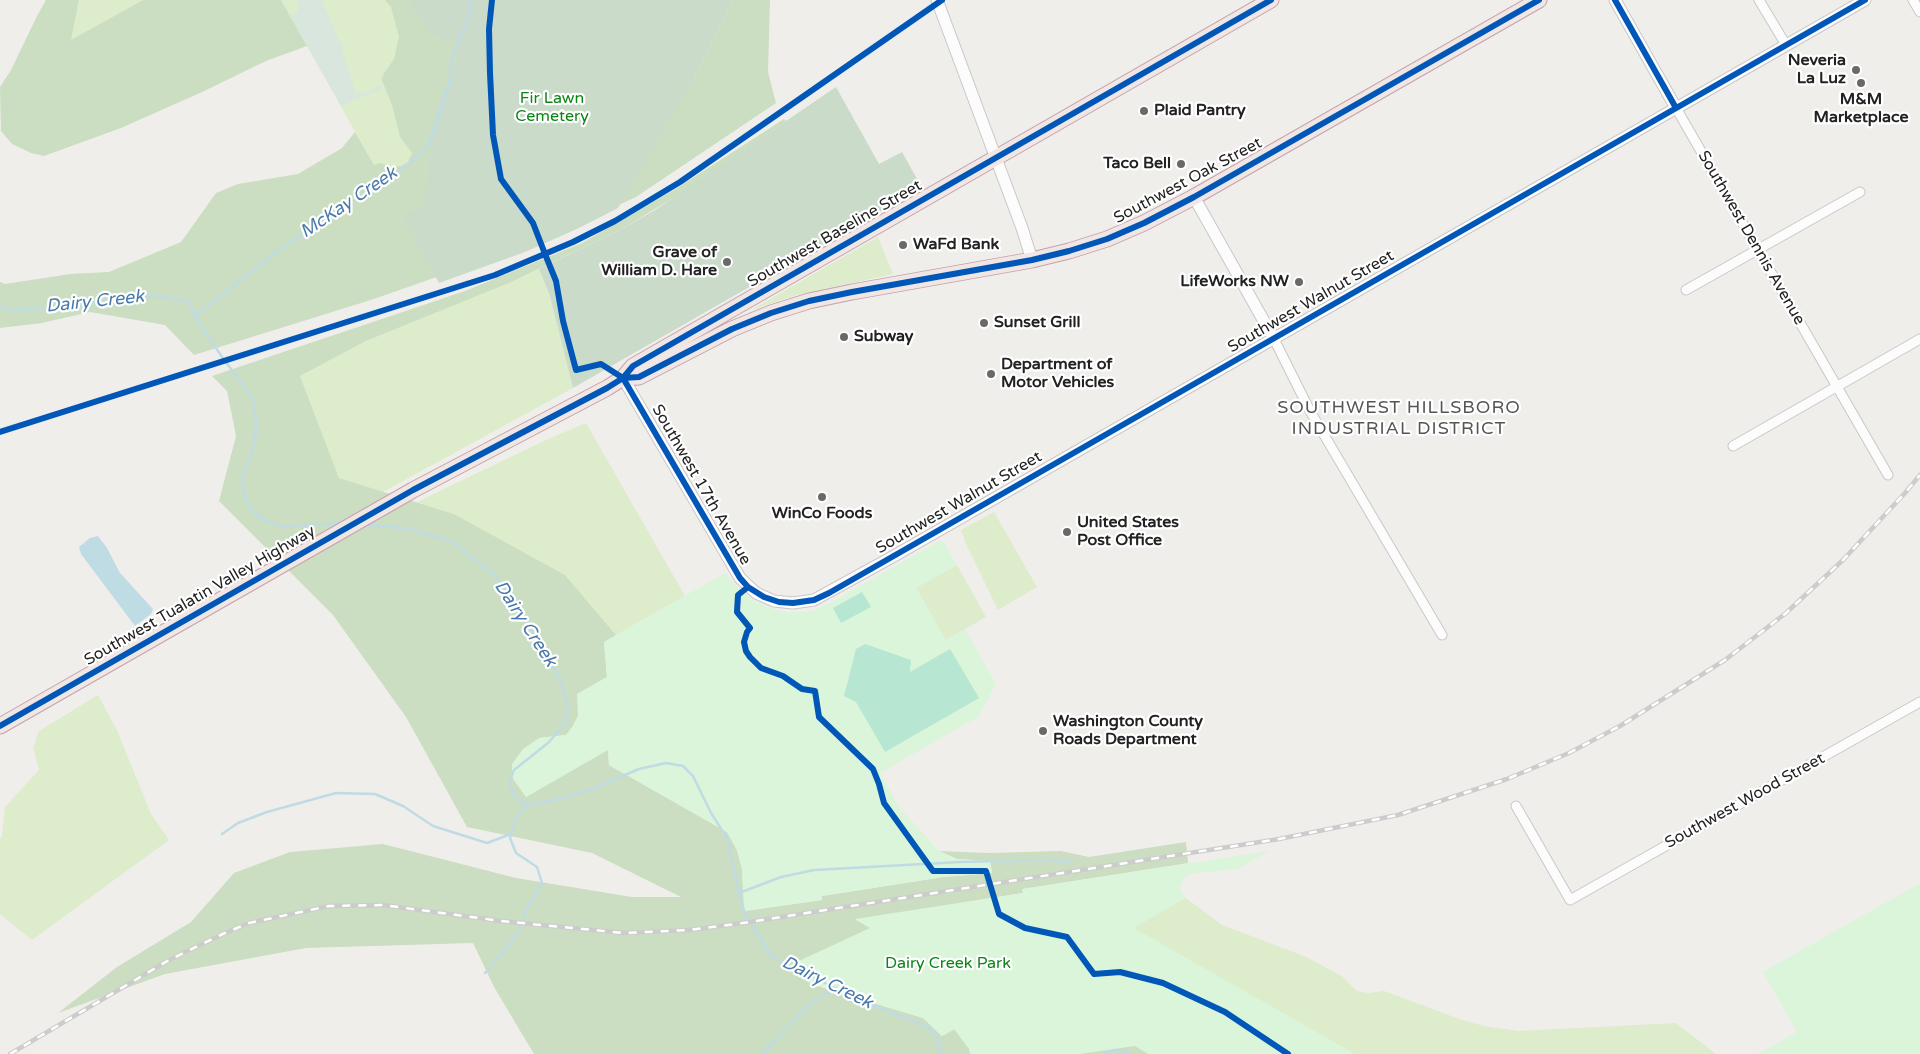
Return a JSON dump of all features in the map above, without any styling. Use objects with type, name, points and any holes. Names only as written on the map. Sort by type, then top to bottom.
[{"type":"highway","name":"Southwest Baseline Street","points":[[413,490],[581,402],[623,378],[633,366],[1271,0]]},
{"type":"highway","name":"Southwest Oak Street","points":[[623,378],[640,378],[706,341],[732,329],[771,313],[809,301],[1032,260],[1107,239],[1144,223],[1194,197],[1539,0]]},
{"type":"highway","name":"Southwest Tualatin Valley Highway","points":[[0,726],[413,490]]},
{"type":"street","name":"Southwest Dennis Avenue","points":[[1615,0],[1888,475]]},
{"type":"street","points":[[1759,0],[1786,45]]},
{"type":"street","name":"Southwest Walnut Street","points":[[764,597],[784,603],[800,603],[829,594],[1865,0]]},
{"type":"street","points":[[1913,0],[1920,12]]},
{"type":"street","points":[[937,1],[1024,232],[1032,260]]},
{"type":"street","points":[[1686,290],[1860,192]]},
{"type":"street","points":[[1194,197],[1274,339],[1310,411],[1442,635]]},
{"type":"street","points":[[1733,446],[1920,339]]},
{"type":"street","name":"Southwest 17th Avenue","points":[[623,378],[735,572],[748,586],[764,597]]},
{"type":"street","name":"Southwest Wood Street","points":[[1516,806],[1570,900],[1920,702]]},
{"type":"green space","points":[[46,0],[79,0],[71,40],[143,0],[281,0],[307,46],[266,61],[121,128],[44,156],[31,153],[12,144],[1,131],[0,87],[11,70]]},
{"type":"green space","points":[[79,0],[143,0],[70,41]]},
{"type":"green space","points":[[281,0],[413,0],[431,33],[403,217]]},
{"type":"green space","points":[[385,0],[514,0],[693,80],[733,0],[770,0],[768,72],[776,103],[636,197],[547,238],[374,299],[194,355],[165,325],[90,312],[42,323],[0,328],[0,282],[5,284],[70,274],[109,272],[181,242],[216,193],[238,184],[298,174],[342,148],[355,132],[374,165],[380,163],[393,167],[401,166],[408,162],[412,153],[400,137],[392,105],[382,80],[383,75],[394,59],[399,37],[391,7]]},
{"type":"green space","name":"Fir Lawn Cemetery","points":[[413,0],[733,0],[693,80],[618,208],[525,252],[439,283],[403,217],[425,204],[434,119],[460,52],[457,44],[431,33],[411,4]]},
{"type":"green space","points":[[836,87],[879,164],[902,152],[922,188],[573,388],[550,296],[539,269],[622,229],[655,210]]},
{"type":"green space","points":[[784,119],[786,121],[686,190],[622,229],[509,283],[366,341],[300,376],[339,478],[454,514],[565,575],[616,635],[604,642],[607,677],[578,694],[578,716],[566,735],[539,738],[512,777],[526,797],[608,749],[609,765],[727,832],[737,850],[742,869],[745,911],[822,900],[822,896],[943,877],[992,873],[990,861],[957,859],[939,851],[988,853],[1061,851],[1089,857],[1186,842],[1188,863],[1023,889],[1023,893],[856,920],[871,928],[811,984],[923,1018],[942,1036],[1098,948],[1180,1054],[534,1054],[494,987],[473,943],[306,948],[165,974],[58,1013],[117,967],[191,922],[234,873],[290,852],[383,844],[516,878],[632,897],[681,897],[592,853],[467,827],[406,717],[333,615],[219,501],[236,436],[227,391],[212,376],[465,291],[582,243],[674,190]]},
{"type":"green space","points":[[878,237],[893,274],[797,295],[751,310]]},
{"type":"green space","points":[[539,269],[550,296],[573,388],[383,492],[339,478],[300,376],[366,341]]},
{"type":"green space","points":[[586,423],[685,596],[616,635],[565,575],[454,514],[417,502],[548,439]]},
{"type":"green space","points":[[994,512],[1037,587],[998,610],[961,530]]},
{"type":"green space","points":[[939,541],[944,543],[957,565],[916,588],[946,640],[965,629],[996,684],[978,717],[880,773],[900,808],[939,851],[957,859],[990,861],[992,873],[943,877],[822,896],[822,900],[744,911],[742,869],[737,850],[727,832],[609,765],[608,750],[526,797],[512,777],[512,764],[523,749],[539,738],[566,735],[578,716],[577,694],[607,677],[604,642],[725,573],[741,591],[758,603],[776,610],[789,612],[811,611],[832,602]]},
{"type":"green space","points":[[957,565],[986,617],[946,640],[916,588]]},
{"type":"green space","points":[[862,592],[871,607],[841,623],[833,608]]},
{"type":"green space","points":[[865,644],[911,660],[910,672],[950,649],[979,698],[885,752],[856,702],[844,696],[856,649]]},
{"type":"green space","points":[[98,695],[117,730],[151,814],[169,840],[32,940],[0,914],[0,839],[2,836],[5,807],[39,770],[33,747],[39,731]]},
{"type":"green space","name":"Dairy Creek Park","points":[[1270,851],[1237,869],[1189,874],[1184,878],[1180,887],[1186,898],[1134,928],[1355,1054],[1148,1054],[1135,1046],[1080,1054],[970,1054],[969,1049],[954,1029],[942,1036],[923,1018],[811,984],[788,966],[870,928],[855,919],[1023,893],[1022,889]]},
{"type":"green space","points":[[1920,883],[1920,1054],[1758,1054],[1797,1032],[1763,972]]},
{"type":"green space","points":[[1177,884],[1180,898],[1186,898],[1222,925],[1304,956],[1342,976],[1357,991],[1368,993],[1384,991],[1462,1020],[1484,1026],[1518,1031],[1676,1023],[1716,1054],[1180,1054],[1098,948]]},
{"type":"shaded area","points":[[298,0],[322,0],[343,47],[343,53],[356,94],[368,92],[379,86],[381,86],[381,89],[341,106],[289,13],[293,15],[298,12]]},
{"type":"water","points":[[98,536],[107,548],[120,573],[153,609],[151,614],[135,626],[81,554],[79,547],[90,538]]},
{"type":"waterway","name":"McKay Creek","points":[[195,316],[286,245],[351,201],[384,183],[408,165],[429,144],[450,81],[452,57],[470,13],[471,0]]},
{"type":"waterway","name":"Dairy Creek","points":[[0,307],[13,310],[62,308],[145,295],[189,301],[195,316],[222,357],[253,398],[256,419],[255,442],[242,479],[244,495],[251,509],[263,520],[284,527],[342,523]]},
{"type":"waterway","name":"Dairy Creek","points":[[365,525],[404,528],[451,541],[493,574],[512,597],[546,652],[562,684],[568,707],[564,725],[548,743],[514,770],[510,781],[512,791],[518,800],[529,805],[551,801],[590,790],[639,769],[666,763],[683,766],[693,776],[711,813],[727,838],[745,914],[771,956],[855,998],[925,1026],[935,1033],[942,1054]]},
{"type":"waterway","points":[[222,834],[238,823],[267,812],[336,793],[375,794],[403,806],[433,826],[487,843],[511,834]]},
{"type":"waterway","points":[[485,973],[516,936],[527,908],[542,883],[537,867],[516,853],[510,838],[515,819],[527,804]]},
{"type":"waterway","points":[[739,893],[781,877],[814,870],[960,862],[1045,860],[1071,862]]},
{"type":"waterway","points":[[762,1054],[811,1003],[836,988]]},
{"type":"waterway","name":"Dairy Creek","points":[[1103,1054],[1115,1050],[1126,1051],[1130,1054]]},
{"type":"railway","points":[[10,1054],[169,960],[225,933],[249,923],[329,906],[383,905],[501,921],[624,933],[689,930],[1279,839],[1398,815],[1507,779],[1569,753],[1620,726],[1725,660],[1786,613],[1843,560],[1920,475]]},
{"type":"cycle path","points":[[492,0],[489,29],[493,135],[501,179],[533,223],[556,281],[563,321],[576,370],[601,364],[623,378],[740,578],[748,587],[764,597],[779,602],[793,603],[814,600],[829,593],[1865,0]]},
{"type":"cycle path","points":[[0,432],[495,275],[573,242],[615,221],[680,182],[942,0]]},
{"type":"cycle path","points":[[0,726],[413,490],[607,388],[623,378],[633,366],[1271,0]]},
{"type":"cycle path","points":[[623,378],[639,377],[732,329],[771,313],[809,301],[1032,260],[1107,239],[1144,223],[1194,197],[1539,0]]},
{"type":"cycle path","points":[[1615,0],[1676,108]]},
{"type":"cycle path","points":[[748,587],[738,595],[737,612],[750,628],[744,642],[746,651],[761,668],[783,676],[802,689],[815,691],[819,717],[873,769],[884,803],[933,871],[986,871],[999,914],[1025,928],[1067,937],[1094,974],[1120,972],[1163,983],[1225,1012],[1288,1054]]},
{"type":"place","name":"Neveria La Luz","points":[[1856,70]]},
{"type":"place","name":"M&M Marketplace","points":[[1861,83]]},
{"type":"place","name":"Plaid Pantry","points":[[1144,111]]},
{"type":"place","name":"Taco Bell","points":[[1181,164]]},
{"type":"place","name":"WaFd Bank","points":[[903,245]]},
{"type":"place","name":"Grave of William D. Hare","points":[[727,262]]},
{"type":"place","name":"LifeWorks NW","points":[[1299,282]]},
{"type":"place","name":"Sunset Grill","points":[[984,323]]},
{"type":"place","name":"Subway","points":[[844,337]]},
{"type":"place","name":"Department of Motor Vehicles","points":[[991,374]]},
{"type":"place","name":"WinCo Foods","points":[[822,497]]},
{"type":"place","name":"United States Post Office","points":[[1067,532]]},
{"type":"place","name":"Washington County Roads Department","points":[[1043,731]]},
{"type":"district","name":"SOUTHWEST HILLSBORO INDUSTRIAL DISTRICT","points":[[1399,418]]}]
